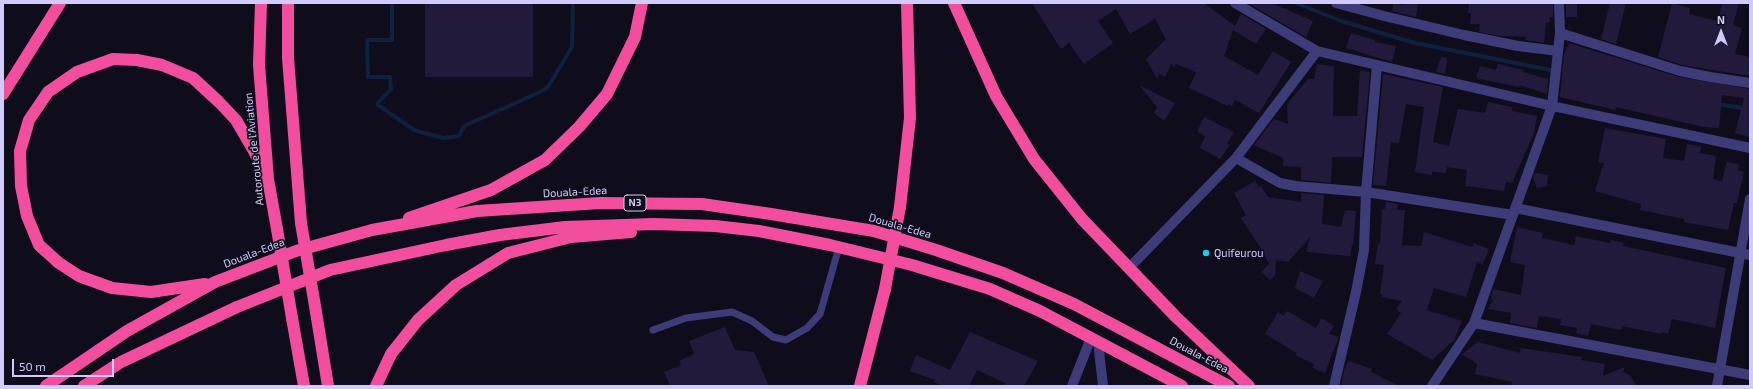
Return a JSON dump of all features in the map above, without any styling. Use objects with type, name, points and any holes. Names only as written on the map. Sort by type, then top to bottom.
[{"type":"highway","points":[[3,94],[60,3]]},
{"type":"highway","name":"Autoroute de l'Aviation","points":[[262,3],[259,65],[268,179],[304,386]]},
{"type":"highway","points":[[288,3],[288,58],[301,223],[328,386]]},
{"type":"highway","points":[[372,230],[491,190],[545,160],[579,127],[607,94],[635,37],[642,3]]},
{"type":"highway","points":[[860,386],[885,289],[900,207],[910,118],[907,3]]},
{"type":"highway","points":[[954,3],[996,96],[1034,159],[1082,219],[1176,317],[1249,386]]},
{"type":"highway","points":[[214,282],[151,292],[112,288],[79,276],[59,263],[39,244],[25,209],[21,186],[20,151],[29,120],[48,92],[77,72],[113,59],[137,60],[162,65],[193,78],[232,116],[254,151],[268,179]]},
{"type":"highway","name":"Douala-Edea","points":[[46,386],[127,331],[214,282],[296,251],[372,230],[477,212],[600,203],[702,204],[874,231],[1003,273],[1074,304],[1230,386]]},
{"type":"highway","name":"N3","points":[[84,386],[121,362],[237,307],[330,270],[500,235],[565,227],[654,224],[715,226],[759,231],[835,246],[912,265],[990,289],[1040,311],[1182,386]]},
{"type":"highway","points":[[376,386],[391,354],[418,320],[456,285],[508,253],[570,237],[634,232],[701,232],[835,246]]},
{"type":"highway","points":[[89,386],[121,362]]},
{"type":"street","points":[[1234,3],[1318,51],[1552,106],[1750,148]]},
{"type":"street","points":[[1336,3],[1464,35],[1558,55]]},
{"type":"street","points":[[1432,386],[1474,323],[1552,106],[1560,33],[1559,3]]},
{"type":"street","points":[[1560,33],[1680,71],[1710,78],[1750,83]]},
{"type":"street","points":[[1129,268],[1236,158],[1318,51]]},
{"type":"street","points":[[1334,386],[1361,270],[1364,250],[1366,192],[1377,65]]},
{"type":"street","points":[[1236,158],[1280,183],[1295,186],[1366,192],[1514,211],[1750,255]]},
{"type":"street","points":[[1717,386],[1750,199]]},
{"type":"street","points":[[1474,323],[1750,375]]},
{"type":"street","points":[[1072,386],[1094,340]]},
{"type":"street","points":[[1094,340],[1103,386]]},
{"type":"lane","points":[[653,330],[686,318],[732,312],[752,322],[773,337],[786,340],[807,328],[820,314],[835,246]]},
{"type":"building","points":[[425,3],[533,3],[533,77],[425,77]]},
{"type":"building","points":[[1032,3],[1204,3],[1235,26],[1241,14],[1266,29],[1256,44],[1233,30],[1224,56],[1258,75],[1273,51],[1291,62],[1259,113],[1235,100],[1232,106],[1228,104],[1228,106],[1189,88],[1196,72],[1176,64],[1175,67],[1171,64],[1165,77],[1159,74],[1157,79],[1146,59],[1166,39],[1155,19],[1130,34],[1116,9],[1098,21],[1113,43],[1084,64],[1069,43],[1061,49]]},
{"type":"building","points":[[1248,3],[1272,3],[1313,21],[1306,37]]},
{"type":"building","points":[[1393,3],[1404,5],[1404,3],[1418,3],[1416,17],[1392,11]]},
{"type":"building","points":[[1469,3],[1553,3],[1553,17],[1550,17],[1549,23],[1546,22],[1544,43],[1525,40],[1526,37],[1499,36],[1479,32],[1480,24],[1470,24],[1471,13],[1468,13]]},
{"type":"building","points":[[1566,3],[1577,3],[1577,17],[1566,17]]},
{"type":"building","points":[[1610,3],[1626,3],[1616,44],[1601,39]]},
{"type":"building","points":[[1672,3],[1690,8],[1689,14],[1718,21],[1722,3],[1739,3],[1733,25],[1742,28],[1735,54],[1750,57],[1750,76],[1682,65],[1658,57]]},
{"type":"building","points":[[1351,33],[1375,40],[1375,42],[1396,46],[1392,62],[1346,48]]},
{"type":"building","points":[[1569,43],[1679,77],[1750,89],[1750,137],[1735,133],[1744,98],[1722,95],[1719,128],[1704,127],[1616,107],[1615,110],[1560,97],[1564,54]]},
{"type":"building","points":[[1441,57],[1447,58],[1445,74],[1436,72]]},
{"type":"building","points":[[1317,64],[1334,66],[1333,116],[1357,116],[1360,70],[1370,72],[1362,157],[1332,157],[1331,183],[1301,180],[1301,167],[1283,166],[1283,158],[1254,145],[1274,119],[1288,124],[1287,104],[1308,79],[1314,79]]},
{"type":"building","points":[[1498,64],[1523,70],[1523,72],[1548,79],[1547,94],[1520,85],[1519,87],[1476,78],[1480,66],[1496,70]]},
{"type":"building","points":[[1383,74],[1443,87],[1433,142],[1449,146],[1458,109],[1485,113],[1488,102],[1512,107],[1512,111],[1537,116],[1534,133],[1512,183],[1506,182],[1504,191],[1465,186],[1467,170],[1447,167],[1446,173],[1432,172],[1432,175],[1415,172],[1424,107],[1406,104],[1399,143],[1391,142],[1386,186],[1373,185]]},
{"type":"building","points":[[1139,85],[1175,103],[1164,121],[1154,113],[1157,107]]},
{"type":"building","points":[[1204,117],[1234,132],[1227,144],[1230,145],[1220,159],[1200,148],[1205,136],[1197,132]]},
{"type":"building","points":[[1605,128],[1666,139],[1663,158],[1684,161],[1687,144],[1701,146],[1700,153],[1716,156],[1713,179],[1722,181],[1727,162],[1739,164],[1738,170],[1744,172],[1737,203],[1734,203],[1728,230],[1684,222],[1684,219],[1640,210],[1641,204],[1595,191],[1604,163],[1598,162]]},
{"type":"building","points":[[1535,173],[1548,175],[1547,186],[1537,188],[1533,178]]},
{"type":"building","points":[[1255,181],[1259,187],[1261,186],[1268,197],[1301,202],[1301,193],[1324,195],[1322,224],[1341,227],[1345,210],[1356,211],[1353,245],[1350,256],[1306,252],[1310,237],[1288,262],[1276,260],[1275,275],[1270,280],[1261,272],[1269,264],[1262,250],[1241,218],[1246,215],[1234,193]]},
{"type":"building","points":[[1386,202],[1398,204],[1397,210],[1405,210],[1402,245],[1421,246],[1424,232],[1472,247],[1474,243],[1489,249],[1483,264],[1477,262],[1466,297],[1434,288],[1427,310],[1462,321],[1454,340],[1432,360],[1387,334],[1401,313],[1396,309],[1402,301],[1382,297],[1380,294],[1384,265],[1375,264],[1378,243],[1380,243],[1382,209],[1385,209]]},
{"type":"building","points":[[1517,227],[1543,233],[1542,238],[1574,245],[1576,236],[1610,243],[1611,240],[1624,243],[1623,246],[1726,268],[1715,328],[1672,319],[1668,334],[1661,332],[1661,334],[1622,326],[1621,330],[1591,324],[1588,336],[1576,333],[1577,328],[1560,325],[1561,319],[1539,316],[1537,328],[1510,323],[1511,313],[1488,309],[1493,300],[1491,298],[1493,289],[1521,295],[1525,265],[1510,262]]},
{"type":"building","points":[[1300,271],[1323,281],[1314,298],[1295,288]]},
{"type":"building","points":[[1287,311],[1316,328],[1321,318],[1334,326],[1329,334],[1339,337],[1325,373],[1313,368],[1314,364],[1295,355],[1297,353],[1265,334],[1278,312],[1284,316]]},
{"type":"building","points":[[725,327],[735,350],[754,352],[769,386],[670,386],[664,372],[681,365],[679,361],[694,354],[689,341]]},
{"type":"building","points":[[970,332],[1038,361],[1024,386],[1004,386],[1005,383],[977,370],[969,386],[942,386],[934,382],[935,380],[910,371],[916,355],[950,370]]},
{"type":"building","points":[[1478,342],[1520,353],[1521,348],[1582,357],[1581,360],[1605,364],[1603,376],[1625,367],[1623,372],[1631,376],[1636,386],[1511,386],[1512,382],[1475,374],[1477,364],[1462,354]]},
{"type":"building","points":[[1349,361],[1372,369],[1371,372],[1399,386],[1341,386],[1344,370]]},
{"type":"waterway","points":[[392,3],[392,40],[367,40],[368,77],[390,77],[391,89],[378,103],[378,105],[414,130],[443,138],[459,136],[464,126],[548,87],[572,47],[573,3]]},
{"type":"waterway","points":[[1296,3],[1341,21],[1415,43],[1556,71]]},
{"type":"waterway","points":[[1716,104],[1750,109]]},
{"type":"place","name":"Quifeurou","points":[[1206,253]]}]
